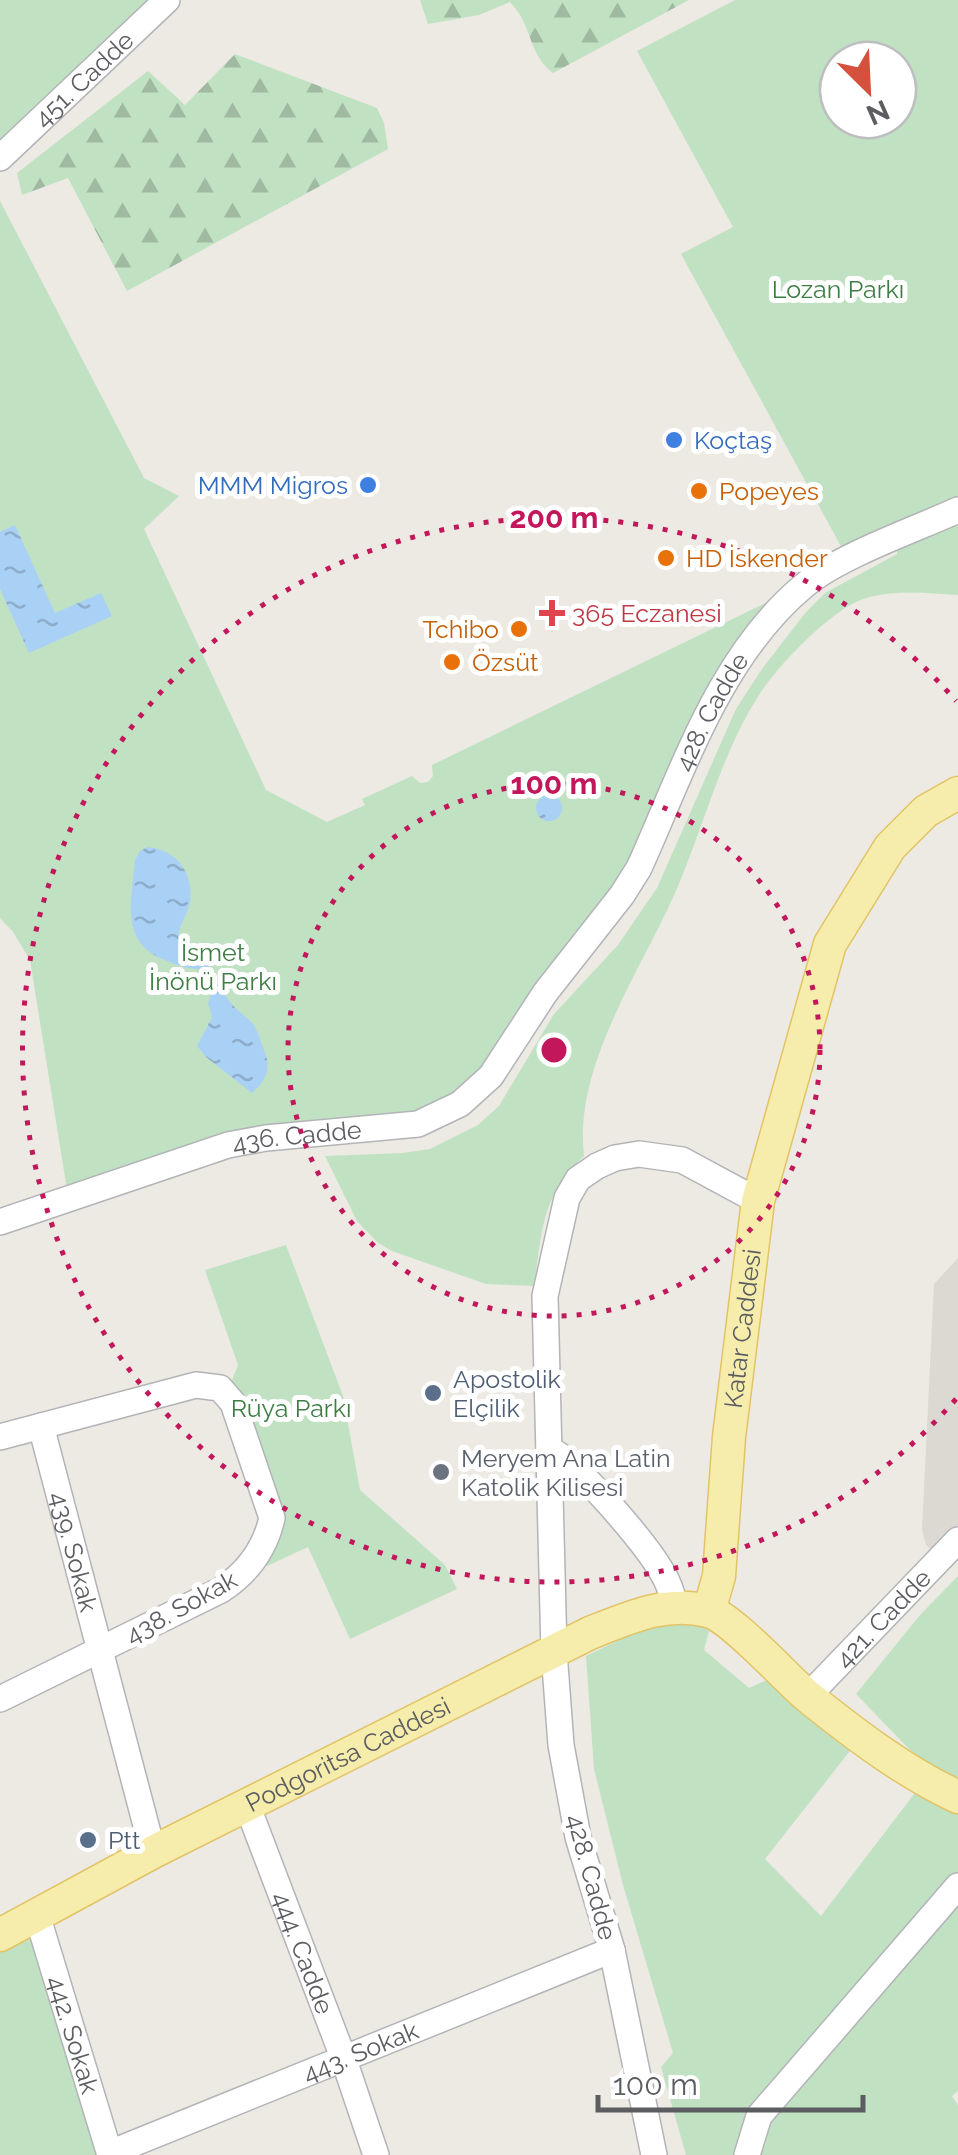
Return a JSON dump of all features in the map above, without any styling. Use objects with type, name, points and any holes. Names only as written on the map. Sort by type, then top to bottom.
[{"type":"main road","name":"Katar Caddesi","points":[[709,1611],[718,1576],[728,1437],[758,1201],[830,944],[890,848],[926,811],[958,793]]},
{"type":"main road","name":"Podgoritsa Caddesi","points":[[0,1936],[154,1852],[625,1619],[657,1608],[709,1611]]},
{"type":"main road","points":[[709,1611],[808,1696],[924,1781],[958,1797]]},
{"type":"street","name":"451. Cadde","points":[[0,158],[167,0]]},
{"type":"street","name":"428. Cadde","points":[[545,993],[639,868],[722,687],[769,621],[807,583],[848,559],[958,510]]},
{"type":"street","name":"436. Cadde","points":[[0,1222],[228,1145],[418,1124],[440,1116],[476,1092],[491,1076],[545,993]]},
{"type":"street","name":"428. Cadde","points":[[644,2099],[612,1950],[578,1837],[560,1745],[545,1296],[567,1198],[578,1179],[606,1162],[639,1154],[682,1160],[758,1201]]},
{"type":"street","name":"438. Sokak","points":[[0,1438],[173,1389],[196,1384],[220,1388],[233,1403],[271,1510],[268,1535],[237,1580],[0,1699]]},
{"type":"street","name":"439. Sokak","points":[[41,1426],[154,1852]]},
{"type":"street","points":[[549,1449],[578,1469],[655,1562],[668,1583],[676,1609]]},
{"type":"street","name":"421. Cadde","points":[[808,1696],[958,1540]]},
{"type":"street","name":"444. Cadde","points":[[247,1805],[376,2155]]},
{"type":"street","points":[[747,2155],[759,2116],[958,1886]]},
{"type":"street","name":"442. Sokak","points":[[37,1916],[110,2154]]},
{"type":"street","name":"443. Sokak","points":[[110,2154],[612,1950]]},
{"type":"street","points":[[644,2099],[654,2155]]},
{"type":"street","points":[[644,2099],[662,2155]]},
{"type":"shaded area","points":[[958,1258],[958,1540],[940,1558],[926,1545],[922,1530],[934,1284]]},
{"type":"green space","points":[[0,0],[167,0],[0,158]]},
{"type":"green space","points":[[420,0],[689,0],[553,73],[539,57],[510,2],[479,15],[428,24]]},
{"type":"green space","name":"Lozan Parkı","points":[[735,0],[958,0],[958,595],[901,593],[859,601],[812,634],[761,692],[737,735],[669,907],[602,1047],[590,1083],[584,1156],[551,1200],[534,1286],[486,1284],[392,1251],[377,1242],[357,1221],[325,1156],[430,1149],[478,1125],[499,1106],[554,1014],[618,945],[657,888],[736,709],[762,669],[825,593],[897,554],[897,540],[848,559],[681,254],[733,227],[637,51]]},
{"type":"green space","points":[[235,54],[377,108],[388,149],[127,291],[68,178],[22,195],[17,173],[148,71],[185,105]]},
{"type":"green space","name":"İsmet İnönü Parkı","points":[[0,201],[144,478],[179,496],[144,529],[266,790],[327,822],[365,805],[362,799],[412,776],[420,783],[428,782],[433,776],[432,765],[807,583],[769,621],[639,868],[460,1104],[312,1134],[68,1196],[30,960],[0,918]]},
{"type":"green space","name":"Rüya Parkı","points":[[286,1245],[343,1396],[360,1490],[445,1565],[457,1589],[350,1639],[308,1547],[267,1566],[255,1559],[267,1535],[227,1393],[238,1365],[205,1270]]},
{"type":"green space","points":[[958,1576],[958,1787],[937,1778],[856,1694],[920,1615]]},
{"type":"green space","points":[[694,1621],[709,1631],[704,1650],[749,1688],[767,1680],[853,1747],[765,1859],[821,1916],[924,1781],[958,1797],[958,2091],[952,2096],[958,2105],[958,2155],[686,2155],[661,2067],[673,2053],[623,1885],[594,1769],[586,1656],[646,1627]]},
{"type":"green space","points":[[37,1915],[110,2155],[0,2155],[0,1935]]},
{"type":"water","points":[[15,525],[55,613],[101,593],[112,616],[29,653],[0,589],[0,532]]},
{"type":"water","points":[[549,795],[558,799],[562,808],[558,817],[549,821],[540,817],[536,808],[540,799]]},
{"type":"water","points":[[148,847],[175,858],[186,873],[190,902],[179,932],[184,951],[191,960],[205,962],[230,1002],[257,1031],[268,1066],[265,1077],[252,1093],[197,1046],[212,1017],[208,1003],[210,985],[204,973],[148,951],[134,930],[131,903],[135,860]]},
{"type":"place","name":"Koçtaş","points":[[674,440]]},
{"type":"place","name":"MMM Migros","points":[[368,485]]},
{"type":"place","name":"Popeyes","points":[[699,491]]},
{"type":"place","name":"HD İskender","points":[[666,558]]},
{"type":"place","name":"365 Eczanesi","points":[[552,613]]},
{"type":"place","name":"Tchibo","points":[[519,629]]},
{"type":"place","name":"Özsüt","points":[[452,662]]},
{"type":"place","name":"Apostolik Elçilik","points":[[433,1393]]},
{"type":"place","name":"Meryem Ana Latin Katolik Kilisesi","points":[[441,1472]]},
{"type":"place","name":"Ptt","points":[[88,1840]]}]
